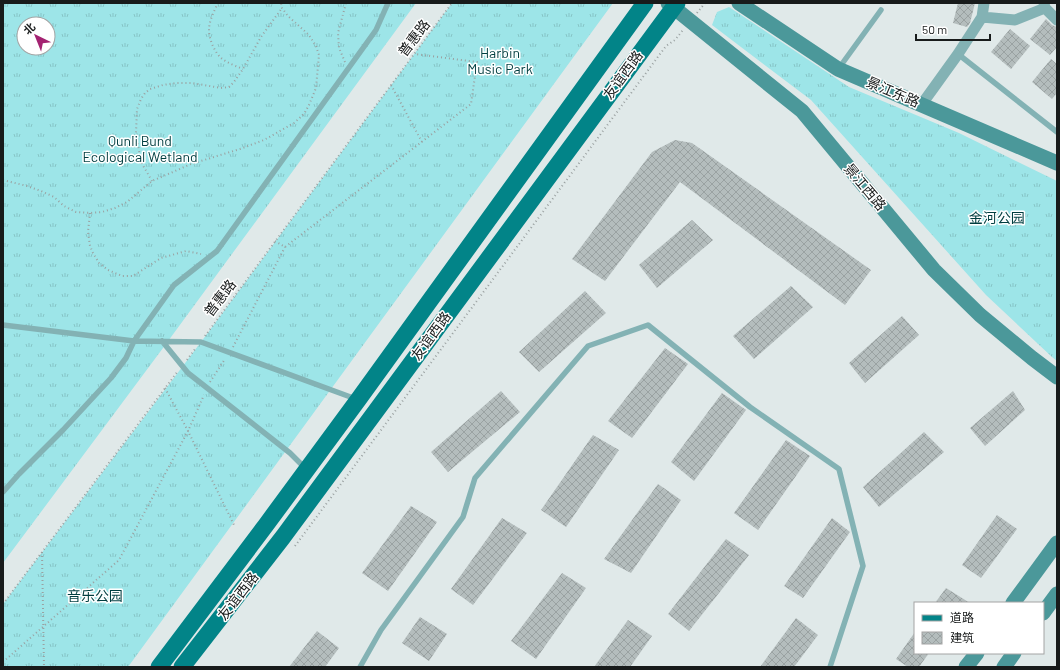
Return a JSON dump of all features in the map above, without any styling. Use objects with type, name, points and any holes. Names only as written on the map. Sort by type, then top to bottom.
[{"type":"main road","name":"友谊西路","points":[[159,667],[358,400],[645,3]]},
{"type":"main road","name":"景江东路","points":[[739,3],[838,69],[1057,163]]},
{"type":"main road","name":"友谊西路","points":[[182,667],[283,538],[673,4]]},
{"type":"main road","name":"景江西路","points":[[673,4],[691,21],[802,111],[934,270],[980,315],[1057,377]]},
{"type":"main road","points":[[1014,602],[1057,543]]},
{"type":"main road","points":[[1044,612],[1057,594]]},
{"type":"main road","points":[[966,667],[976,654]]},
{"type":"main road","points":[[1004,667],[1013,654]]},
{"type":"street","points":[[922,104],[958,54],[982,17],[984,3]]},
{"type":"street","points":[[982,17],[1015,20],[1045,6],[1057,20]]},
{"type":"lane","points":[[3,492],[111,378],[126,358],[134,341],[174,285],[217,251],[376,30],[388,3]]},
{"type":"lane","points":[[838,69],[881,10]]},
{"type":"lane","points":[[958,54],[1057,132]]},
{"type":"lane","points":[[360,667],[381,630],[462,517],[475,478],[480,472],[588,346],[648,325],[750,407],[839,469],[863,566],[830,667]]},
{"type":"lane","points":[[3,326],[134,341],[201,342],[358,400]]},
{"type":"lane","points":[[162,341],[188,373],[290,453],[307,469]]},
{"type":"path","points":[[218,3],[211,19],[209,29],[210,39],[214,50],[221,58],[243,69]]},
{"type":"path","points":[[3,180],[41,191],[54,197],[64,206],[76,212],[102,212],[115,208],[126,202],[152,181],[191,164],[264,140],[294,123],[304,114],[316,88],[319,55],[316,46],[309,35],[288,16],[282,8],[281,3]]},
{"type":"path","points":[[346,3],[338,33],[339,48],[348,70]]},
{"type":"path","name":"普惠路","points":[[3,604],[201,342],[452,3]]},
{"type":"path","points":[[295,546],[661,52],[666,46],[675,40],[705,3]]},
{"type":"path","points":[[152,181],[141,162],[136,133],[137,109],[145,93],[150,89],[176,83],[192,83],[220,88],[229,87],[243,69],[261,37],[282,8]]},
{"type":"path","points":[[3,662],[119,560],[188,431],[207,388],[230,352],[285,247],[471,104],[477,62],[415,54]]},
{"type":"path","points":[[391,85],[422,142]]},
{"type":"path","points":[[90,213],[88,232],[90,246],[93,253],[99,263],[108,270],[122,276],[133,276],[161,258],[186,251],[210,256]]},
{"type":"path","points":[[275,241],[285,247]]},
{"type":"path","points":[[166,388],[235,527]]},
{"type":"path","points":[[42,552],[44,667]]},
{"type":"green space","name":"Qunli Bund Ecological Wetland","points":[[3,3],[416,3],[3,563]]},
{"type":"green space","name":"音乐公园","points":[[452,3],[613,3],[128,667],[3,667],[3,604],[201,342]]},
{"type":"green space","name":"金河公园","points":[[729,7],[849,87],[959,133],[1057,181],[1057,361],[986,295],[811,100],[712,25],[717,12]]},
{"type":"building","points":[[958,3],[975,3],[970,23],[967,27],[953,23]]},
{"type":"building","points":[[1046,19],[1052,25],[1057,27],[1057,47],[1050,55],[1030,39]]},
{"type":"building","points":[[1010,29],[1030,46],[1011,69],[991,52]]},
{"type":"building","points":[[1051,59],[1057,64],[1057,93],[1052,99],[1032,82]]},
{"type":"building","points":[[675,140],[692,143],[871,270],[845,305],[680,182],[605,281],[572,259],[652,152]]},
{"type":"building","points":[[692,220],[713,240],[657,288],[639,265]]},
{"type":"building","points":[[791,286],[813,307],[754,359],[733,336]]},
{"type":"building","points":[[585,291],[606,313],[539,372],[519,352]]},
{"type":"building","points":[[902,316],[919,335],[865,383],[849,363]]},
{"type":"building","points":[[665,348],[688,364],[632,438],[608,421]]},
{"type":"building","points":[[501,391],[520,412],[448,472],[431,452]]},
{"type":"building","points":[[1013,391],[1025,410],[985,446],[970,428]]},
{"type":"building","points":[[722,393],[746,410],[694,481],[671,462]]},
{"type":"building","points":[[924,432],[944,452],[879,507],[863,487]]},
{"type":"building","points":[[593,435],[619,450],[566,527],[541,510]]},
{"type":"building","points":[[786,440],[810,456],[758,530],[734,513]]},
{"type":"building","points":[[658,484],[681,500],[631,573],[604,559]]},
{"type":"building","points":[[411,506],[437,522],[388,591],[362,573]]},
{"type":"building","points":[[997,515],[1017,529],[981,578],[962,565]]},
{"type":"building","points":[[502,518],[527,533],[473,605],[451,589]]},
{"type":"building","points":[[832,518],[850,532],[803,598],[784,586]]},
{"type":"building","points":[[726,539],[749,555],[689,631],[668,614]]},
{"type":"building","points":[[562,573],[586,588],[536,659],[511,641]]},
{"type":"building","points":[[946,588],[968,602],[936,602]]},
{"type":"building","points":[[420,617],[447,634],[429,661],[402,643]]},
{"type":"building","points":[[796,618],[818,635],[794,667],[760,667]]},
{"type":"building","points":[[628,620],[652,636],[630,667],[594,667]]},
{"type":"building","points":[[317,631],[339,648],[325,667],[289,667]]},
{"type":"building","points":[[914,633],[914,654],[928,654],[919,667],[908,667],[896,659]]},
{"type":"park label","name":"Harbin Music Park","points":[[500,62]]}]
